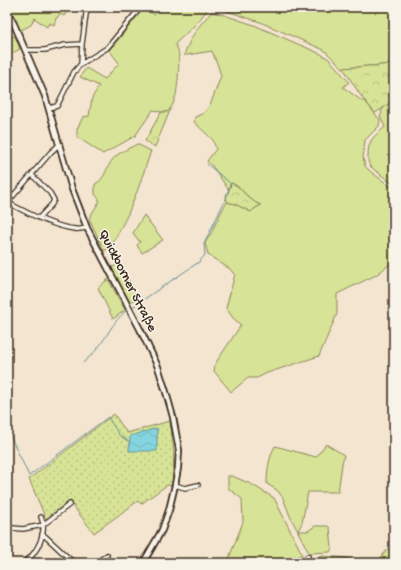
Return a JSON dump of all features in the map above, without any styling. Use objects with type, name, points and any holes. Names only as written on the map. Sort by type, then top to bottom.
[{"type":"main road","name":"Quickborner Straße","points":[[7,11],[26,50],[45,96],[72,189],[87,228],[158,367],[175,427],[179,450],[175,485],[162,530],[144,563]]},
{"type":"street","points":[[81,64],[87,7]]},
{"type":"street","points":[[49,108],[56,106],[74,72],[81,64],[107,48],[142,7]]},
{"type":"street","points":[[26,50],[45,50],[65,45],[82,44]]},
{"type":"street","points":[[60,144],[51,152],[7,203],[39,218],[61,226],[76,229],[87,228]]},
{"type":"street","points":[[32,175],[50,193],[54,200],[39,218]]},
{"type":"street","points":[[175,485],[185,488],[198,485]]},
{"type":"street","points":[[7,526],[13,528],[23,528],[44,524],[70,504]]},
{"type":"street","points":[[24,563],[36,548],[42,534],[44,524],[41,517]]},
{"type":"street","points":[[42,534],[74,563]]},
{"type":"street","points":[[96,563],[107,555]]},
{"type":"street","points":[[296,563],[308,556]]},
{"type":"green space","points":[[7,7],[70,7],[64,16],[60,14],[56,18],[54,25],[49,23],[47,27],[34,18],[31,25],[19,31]]},
{"type":"green space","points":[[145,7],[148,7],[154,15],[164,7],[209,7],[198,22],[175,44],[179,53],[178,81],[175,100],[168,112],[153,110],[135,136],[103,154],[77,137],[77,129],[83,117],[89,116],[92,98],[99,86],[80,77],[86,68],[105,79],[119,63],[109,50]]},
{"type":"green space","points":[[215,7],[394,7],[394,64],[343,68],[324,50],[260,22]]},
{"type":"green space","points":[[212,12],[254,25],[321,54],[329,59],[349,82],[343,87],[362,101],[365,101],[380,120],[379,126],[365,140],[363,158],[365,166],[371,172],[394,189],[394,261],[376,275],[337,294],[337,314],[319,356],[267,373],[257,378],[248,378],[231,392],[214,371],[215,364],[241,325],[233,318],[226,308],[235,274],[230,269],[208,255],[205,243],[227,202],[235,204],[251,212],[261,205],[253,201],[234,184],[231,183],[228,189],[207,161],[216,149],[213,140],[194,122],[195,117],[204,113],[211,103],[221,76],[212,51],[184,55],[195,32]]},
{"type":"green space","points":[[15,36],[20,49],[7,56],[7,39]]},
{"type":"green space","points":[[394,64],[394,73],[389,76],[393,84],[393,98],[387,105],[375,113],[361,96],[343,68]]},
{"type":"green space","points":[[394,95],[394,185],[369,165],[368,150],[372,139],[385,127],[380,116],[382,113],[381,111],[391,102]]},
{"type":"green space","points":[[171,108],[155,147],[145,141],[161,112],[167,112]]},
{"type":"green space","points":[[137,144],[151,151],[128,214],[111,247],[104,251],[89,218],[99,202],[99,199],[95,194],[95,184],[101,180],[115,157],[121,152]]},
{"type":"green space","points":[[231,183],[237,186],[246,196],[261,205],[251,212],[235,204],[227,202],[226,196]]},
{"type":"green space","points":[[144,215],[163,240],[142,253],[137,245],[140,242],[133,233]]},
{"type":"green space","points":[[120,263],[138,299],[129,302],[111,268]]},
{"type":"green space","points":[[108,279],[125,310],[113,319],[98,288]]},
{"type":"green space","points":[[114,414],[127,433],[170,421],[174,453],[172,486],[167,485],[141,504],[138,501],[94,533],[69,501],[46,519],[29,479]]},
{"type":"green space","points":[[326,444],[344,455],[338,492],[308,492],[302,523],[298,531],[308,531],[315,526],[328,526],[330,528],[332,548],[330,552],[309,553],[290,516],[283,498],[277,490],[267,484],[268,469],[271,455],[275,446],[316,457]]},
{"type":"green space","points":[[228,476],[232,476],[251,484],[274,498],[302,554],[288,563],[224,563],[229,558],[243,522],[242,499],[228,488]]},
{"type":"green space","points":[[394,542],[394,563],[376,563]]},
{"type":"green space","points":[[323,556],[347,558],[359,563],[307,563],[314,561],[315,558]]},
{"type":"water","points":[[157,428],[157,451],[129,451],[130,436]]},
{"type":"waterway","points":[[46,7],[52,13]]},
{"type":"waterway","points":[[131,308],[199,262],[205,255],[204,244],[227,196],[231,184],[207,164]]},
{"type":"waterway","points":[[83,363],[97,349],[117,320],[126,311]]},
{"type":"waterway","points":[[7,434],[9,433],[29,476],[108,417],[119,435],[129,442]]}]
